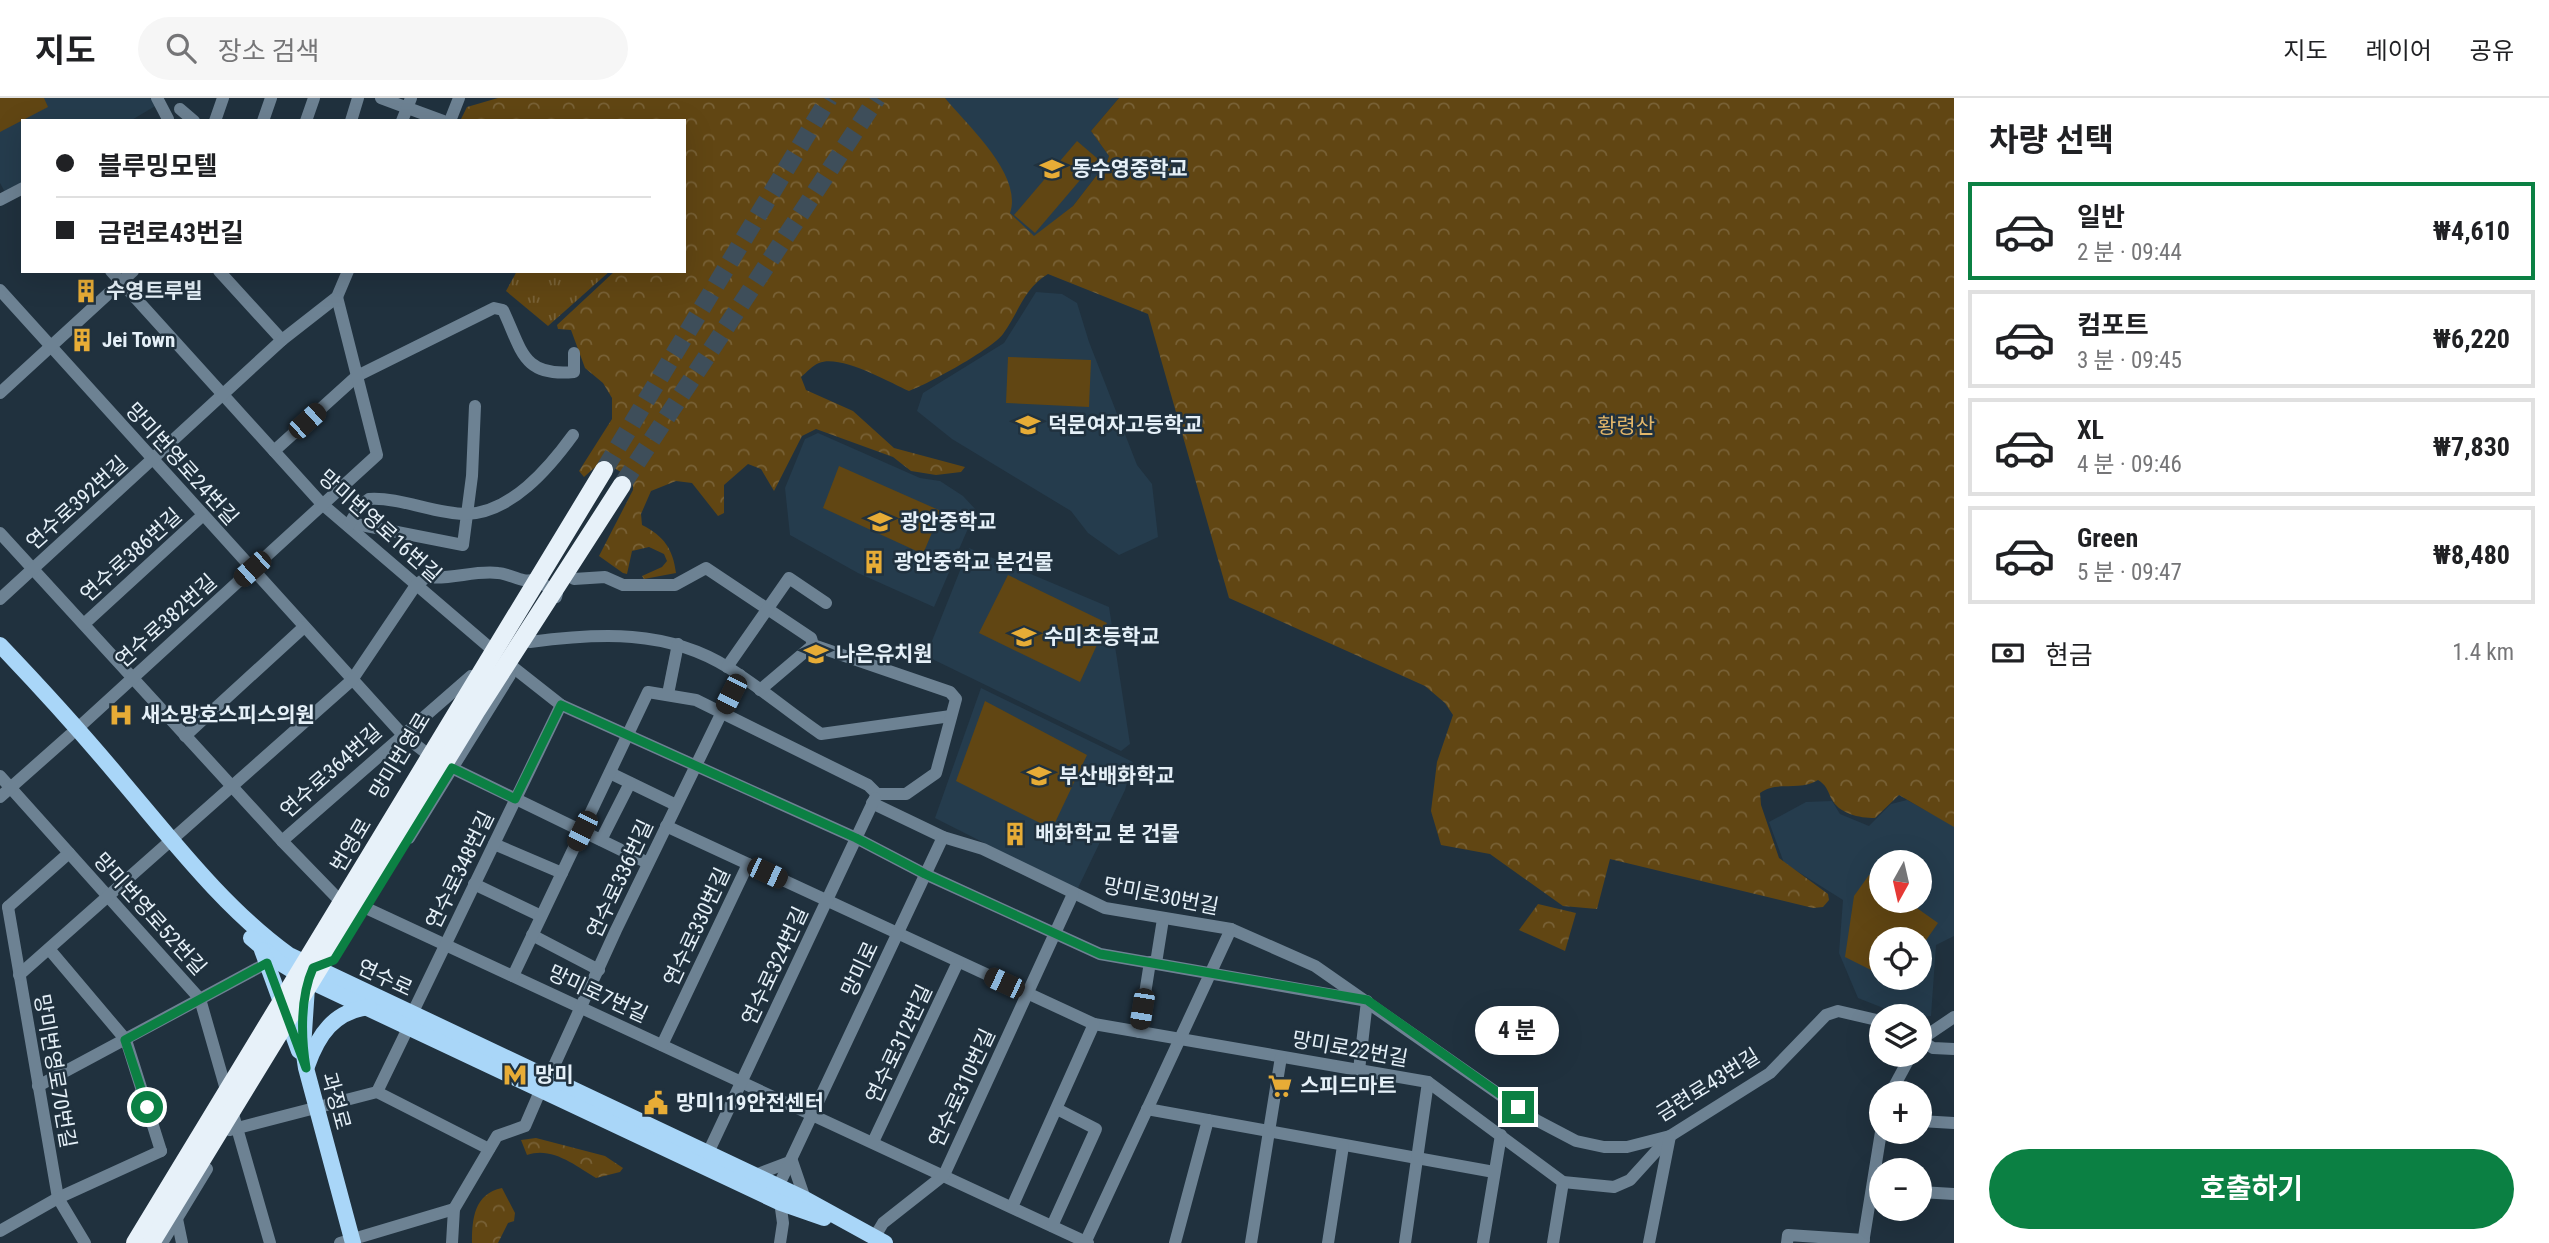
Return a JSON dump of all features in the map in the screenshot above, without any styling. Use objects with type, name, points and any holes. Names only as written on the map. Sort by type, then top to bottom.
[{"type":"highway","name":"번영로","points":[[135,1243],[604,470]]},
{"type":"highway","name":"번영로","points":[[151,1243],[477,710],[622,485]]},
{"type":"main road","name":"연수로","points":[[0,645],[264,955],[311,974],[880,1240]]},
{"type":"main road","name":"연수로","points":[[0,659],[74,731]]},
{"type":"main road","name":"연수로","points":[[170,844],[261,934],[311,974],[369,1007],[410,1020]]},
{"type":"main road","points":[[264,955],[306,1068]]},
{"type":"main road","name":"과정로","points":[[311,974],[303,1037],[306,1068],[349,1242]]},
{"type":"main road","points":[[306,1068],[315,1042],[331,1023],[341,1015],[369,1007]]},
{"type":"main road","name":"연수로","points":[[545,1084],[753,1176],[779,1195],[804,1199],[846,1225]]},
{"type":"street","points":[[157,98],[166,119]]},
{"type":"street","points":[[216,119],[223,98]]},
{"type":"street","points":[[264,119],[271,98]]},
{"type":"street","points":[[307,119],[314,98]]},
{"type":"street","points":[[352,119],[358,98]]},
{"type":"street","points":[[381,98],[409,103],[439,119]]},
{"type":"street","points":[[451,119],[459,98]]},
{"type":"street","points":[[167,119],[182,104],[193,119]]},
{"type":"street","points":[[2,195],[21,189]]},
{"type":"street","name":"망미번영로16번길","points":[[113,273],[322,505],[349,524],[489,647]]},
{"type":"street","points":[[0,393],[131,273]]},
{"type":"street","points":[[221,273],[282,340]]},
{"type":"street","points":[[337,297],[347,273]]},
{"type":"street","name":"망미번영로24번길","points":[[0,290],[352,680],[402,734],[425,752]]},
{"type":"street","name":"연수로392번길","points":[[0,599],[282,340],[337,297]]},
{"type":"street","name":"연수로382번길","points":[[0,797],[377,456],[337,297]]},
{"type":"street","points":[[274,451],[357,376],[494,308],[503,310],[526,358],[538,370],[551,374],[574,372],[574,353]]},
{"type":"street","points":[[475,406],[467,514],[463,545],[349,524],[361,505],[369,499],[467,514],[490,508],[514,496],[548,469],[573,435]]},
{"type":"street","name":"연수로386번길","points":[[84,624],[203,515]]},
{"type":"street","points":[[0,533],[336,899]]},
{"type":"street","points":[[573,579],[605,577],[623,585],[674,585],[706,568],[811,638],[813,645]]},
{"type":"street","points":[[19,975],[352,680],[416,585],[427,578],[445,579],[498,573],[528,582],[535,579],[557,593],[556,600],[334,960],[311,974]]},
{"type":"street","points":[[727,667],[789,578],[826,603]]},
{"type":"street","name":"망미번영로","points":[[311,974],[307,947],[528,582]]},
{"type":"street","points":[[185,736],[304,627]]},
{"type":"street","points":[[530,642],[594,634],[678,644],[727,667],[821,734],[951,716]]},
{"type":"street","points":[[668,694],[678,644]]},
{"type":"street","points":[[760,690],[813,645]]},
{"type":"street","points":[[813,645],[950,692],[956,699],[936,774],[906,793],[874,798]]},
{"type":"street","points":[[514,668],[561,705],[856,838],[925,874],[1100,954],[1367,1000],[1359,1070]]},
{"type":"street","name":"연수로364번길","points":[[282,841],[471,676]]},
{"type":"street","name":"연수로336번길","points":[[489,1149],[497,1136],[525,1126],[648,863],[740,676]]},
{"type":"street","points":[[513,976],[648,692],[696,700],[722,712],[868,785],[874,798],[943,837]]},
{"type":"street","name":"연수로348번길","points":[[410,1020],[561,705]]},
{"type":"street","points":[[452,768],[648,863]]},
{"type":"street","name":"연수로336번길","points":[[610,773],[676,805]]},
{"type":"street","name":"망미번영로52번길","points":[[0,776],[200,999],[224,1081],[234,1127],[270,1243]]},
{"type":"street","points":[[601,840],[630,783]]},
{"type":"street","name":"연수로324번길","points":[[707,1155],[874,798]]},
{"type":"street","name":"망미로22번길","points":[[666,826],[1094,1024],[1429,1082],[1563,1182]]},
{"type":"street","name":"망미로","points":[[779,1195],[792,1161],[943,837]]},
{"type":"street","name":"망미로30번길","points":[[943,837],[984,849],[1105,908],[1231,929],[1315,965],[1367,1000]]},
{"type":"street","points":[[494,844],[562,873]]},
{"type":"street","name":"망미번영로52번길","points":[[4,907],[69,853]]},
{"type":"street","name":"연수로330번길","points":[[662,1045],[748,864]]},
{"type":"street","points":[[474,884],[541,916]]},
{"type":"street","name":"연수로310번길","points":[[880,1240],[883,1223],[944,1175],[1073,894]]},
{"type":"street","name":"망미번영로70번길","points":[[4,907],[19,975],[58,1198],[85,1243]]},
{"type":"street","name":"망미로7번길","points":[[366,908],[1086,1243]]},
{"type":"street","points":[[1139,1032],[1163,919]]},
{"type":"street","points":[[1086,1243],[1231,929]]},
{"type":"street","name":"연수로336번길","points":[[532,935],[599,970]]},
{"type":"street","points":[[49,950],[125,1040],[161,1151],[177,1160]]},
{"type":"street","points":[[38,1086],[200,999],[264,955]]},
{"type":"street","name":"연수로312번길","points":[[873,1142],[958,962]]},
{"type":"street","points":[[126,1243],[278,993]]},
{"type":"street","name":"금련로43번길","points":[[1367,1000],[1552,1131],[1576,1141],[1604,1147],[1627,1147],[1670,1136],[1770,1073],[1826,1015],[1838,1011],[1869,1018]]},
{"type":"street","points":[[1932,1032],[1954,1017]]},
{"type":"street","name":"연수로","points":[[377,1092],[410,1020]]},
{"type":"street","points":[[1012,1207],[1094,1024]]},
{"type":"street","points":[[162,1243],[284,1042],[297,1043]]},
{"type":"street","points":[[1932,1047],[1954,1049]]},
{"type":"street","points":[[1251,1243],[1281,1056]]},
{"type":"street","points":[[1405,1243],[1429,1082]]},
{"type":"street","points":[[200,1121],[234,1127],[317,1109],[377,1092],[489,1149],[454,1209],[452,1243]]},
{"type":"street","points":[[1052,1226],[1096,1129],[1057,1109]]},
{"type":"street","points":[[1147,1109],[1494,1172]]},
{"type":"street","points":[[1175,1243],[1208,1120]]},
{"type":"street","points":[[1932,1122],[1954,1123]]},
{"type":"street","points":[[1483,1243],[1501,1135]]},
{"type":"street","points":[[1553,1243],[1563,1182],[1614,1187],[1630,1180],[1670,1136]]},
{"type":"street","points":[[1640,1243],[1650,1237],[1670,1136]]},
{"type":"street","points":[[1328,1243],[1343,1146]]},
{"type":"street","points":[[0,1231],[58,1198],[161,1151]]},
{"type":"street","points":[[753,1176],[792,1161],[804,1199]]},
{"type":"street","points":[[167,1176],[182,1243]]},
{"type":"street","points":[[1932,1193],[1954,1194]]},
{"type":"street","points":[[779,1195],[783,1223],[780,1243]]},
{"type":"street","points":[[349,1242],[454,1209]]},
{"type":"street","points":[[1787,1239],[1864,1242],[1869,1220]]},
{"type":"shaded area","points":[[0,98],[154,98],[157,105],[133,119],[21,119],[21,184],[5,192],[0,183]]},
{"type":"shaded area","name":"동수영중학교","points":[[945,98],[1119,98],[1091,131],[1109,156],[1107,162],[1073,206],[1034,237],[1010,213]]},
{"type":"shaded area","name":"덕문여자고등학교","points":[[1036,292],[1062,294],[1077,303],[1089,342],[1137,465],[1152,484],[1158,537],[1119,555],[1088,533],[1071,511],[952,439],[917,411],[923,393],[1004,343]]},
{"type":"shaded area","name":"광안중학교","points":[[818,433],[920,478],[940,481],[963,496],[976,510],[934,607],[858,573],[790,535],[785,488],[805,439]]},
{"type":"shaded area","name":"수미초등학교","points":[[969,548],[1109,607],[1130,744],[1121,751],[926,656]]},
{"type":"shaded area","name":"부산배화학교","points":[[981,688],[1133,762],[1125,790],[1077,890],[935,818]]},
{"type":"shaded area","points":[[1907,800],[1954,826],[1954,936],[1936,945],[1932,1004],[1873,1004],[1858,998],[1839,953],[1843,900],[1784,863],[1769,822],[1806,802],[1832,801],[1840,814],[1869,826],[1891,804]]},
{"type":"green space","points":[[0,98],[44,98],[48,107],[0,132]]},
{"type":"green space","name":"황령산","points":[[498,98],[945,98],[1001,167],[1009,183],[1012,198],[1010,213],[1034,236],[1073,206],[1107,162],[1109,156],[1091,131],[1119,98],[1954,98],[1954,827],[1899,795],[1875,818],[1850,814],[1839,808],[1818,780],[1803,785],[1774,787],[1760,793],[1761,805],[1779,858],[1828,894],[1829,900],[1823,907],[1813,908],[1610,859],[1597,909],[1563,906],[1490,854],[1441,845],[1431,811],[1437,762],[1453,715],[1445,703],[1425,686],[1229,598],[1148,314],[1048,274],[1027,293],[1009,326],[997,340],[959,365],[909,391],[864,370],[839,362],[819,363],[801,377],[806,390],[853,411],[894,448],[965,467],[961,472],[936,475],[911,471],[893,457],[816,429],[802,436],[774,491],[761,469],[748,464],[724,485],[724,513],[718,516],[692,483],[676,481],[651,491],[641,514],[642,525],[666,544],[673,557],[676,573],[644,579],[642,576],[662,567],[667,561],[664,554],[649,547],[632,551],[627,574],[623,573],[599,556],[633,490],[633,479],[602,461],[584,477],[579,471],[612,419],[612,398],[603,383],[585,368],[571,330],[558,329],[557,325],[613,273],[686,273],[686,119],[461,119],[467,107]]},
{"type":"green space","points":[[1077,141],[1098,159],[1035,233],[1014,215]]},
{"type":"green space","points":[[516,273],[608,273],[548,326],[506,291]]},
{"type":"green space","points":[[1008,357],[1091,360],[1089,407],[1006,403]]},
{"type":"green space","points":[[839,466],[941,511],[923,554],[823,508]]},
{"type":"green space","points":[[1008,575],[1107,623],[1080,682],[979,633]]},
{"type":"green space","points":[[985,701],[1087,755],[1052,829],[956,781]]},
{"type":"green space","points":[[1869,875],[1869,914],[1925,914],[1938,923],[1932,932],[1932,927],[1869,927],[1869,969],[1845,957],[1854,896]]},
{"type":"green space","points":[[1538,904],[1576,913],[1565,951],[1519,930]]},
{"type":"green space","points":[[536,1138],[605,1156],[623,1168],[620,1172],[596,1178],[555,1155],[527,1155],[521,1140]]},
{"type":"green space","points":[[502,1188],[515,1213],[514,1221],[508,1223],[498,1243],[472,1243],[476,1209],[486,1196]]},
{"type":"tunnel","points":[[604,470],[829,98]]},
{"type":"tunnel","points":[[622,485],[877,98]]},
{"type":"place","name":"동수영중학교","points":[[1052,169]]},
{"type":"place","name":"수영트루빌","points":[[86,291]]},
{"type":"place","name":"Jei Town","points":[[82,340]]},
{"type":"place","name":"덕문여자고등학교","points":[[1028,425]]},
{"type":"place","name":"광안중학교","points":[[880,522]]},
{"type":"place","name":"광안중학교 본건물","points":[[874,562]]},
{"type":"place","name":"수미초등학교","points":[[1024,637]]},
{"type":"place","name":"나은유치원","points":[[816,654]]},
{"type":"place","name":"새소망호스피스의원","points":[[121,715]]},
{"type":"place","name":"부산배화학교","points":[[1039,776]]},
{"type":"place","name":"배화학교 본 건물","points":[[1015,834]]},
{"type":"place","name":"망미","points":[[515,1075]]},
{"type":"place","name":"스피드마트","points":[[1280,1086]]},
{"type":"place","name":"망미119안전센터","points":[[656,1103]]},
{"type":"route","points":[[147,1107],[125,1040],[267,963],[306,1068],[303,1026],[308,980],[313,968],[334,960],[452,768],[515,799],[561,705],[856,838],[925,874],[1100,954],[1367,1000],[1518,1107]]}]
